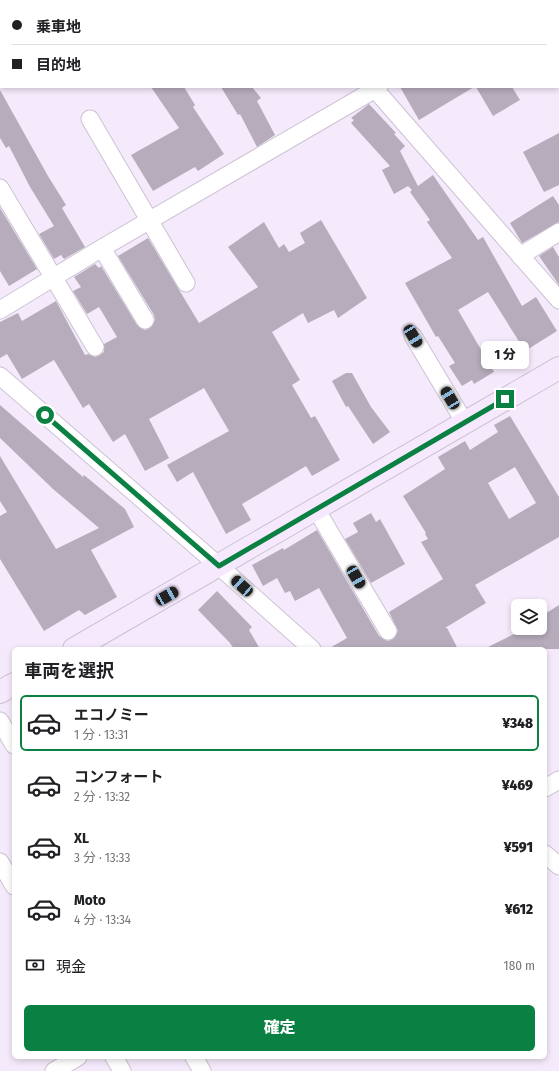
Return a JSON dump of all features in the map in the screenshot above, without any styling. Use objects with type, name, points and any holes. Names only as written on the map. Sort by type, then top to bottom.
[{"type":"street","points":[[0,310],[102,248],[376,88],[559,300]]},
{"type":"street","points":[[90,119],[186,283]]},
{"type":"street","points":[[0,188],[95,347]]},
{"type":"street","points":[[520,256],[559,232]]},
{"type":"street","points":[[102,248],[145,320]]},
{"type":"street","points":[[413,336],[465,423]]},
{"type":"street","points":[[77,647],[559,368]]},
{"type":"street","points":[[0,376],[219,566],[310,647]]},
{"type":"street","points":[[316,509],[388,631]]},
{"type":"street","points":[[0,692],[12,685]]},
{"type":"street","points":[[0,721],[12,742]]},
{"type":"street","points":[[547,787],[559,780]]},
{"type":"street","points":[[547,856],[559,866]]},
{"type":"street","points":[[0,862],[12,883]]},
{"type":"street","points":[[54,1071],[75,1059]]},
{"type":"street","points":[[115,1059],[122,1071]]},
{"type":"street","points":[[195,1059],[202,1071]]},
{"type":"building","points":[[152,88],[185,88],[195,105],[193,107],[224,154],[198,171],[195,167],[153,191],[131,155],[179,128]]},
{"type":"building","points":[[222,88],[253,88],[261,98],[257,101],[275,135],[257,147],[240,114],[238,115]]},
{"type":"building","points":[[401,88],[472,88],[419,120]]},
{"type":"building","points":[[477,88],[513,88],[520,100],[493,116]]},
{"type":"building","points":[[0,90],[66,205],[62,208],[85,247],[64,259],[61,255],[54,259],[39,234],[54,226],[30,187],[9,146],[6,148],[0,138]]},
{"type":"building","points":[[369,104],[396,133],[394,134],[405,146],[400,151],[418,186],[433,175],[478,240],[483,237],[522,306],[536,297],[557,331],[525,351],[488,292],[458,310],[494,372],[474,384],[472,380],[462,386],[449,366],[455,363],[438,336],[436,337],[405,283],[452,258],[427,222],[430,220],[410,192],[412,190],[408,186],[394,194],[382,170],[390,166],[351,123],[354,120],[351,118]]},
{"type":"building","points":[[559,133],[559,185],[544,192],[523,152]]},
{"type":"building","points":[[553,196],[559,205],[559,222],[522,243],[510,223]]},
{"type":"building","points":[[0,208],[37,269],[9,286],[0,271]]},
{"type":"building","points":[[321,220],[367,298],[338,318],[334,310],[308,323],[303,313],[272,332],[300,380],[292,385],[311,418],[315,416],[340,460],[312,476],[306,466],[242,504],[251,520],[226,534],[193,472],[177,482],[167,465],[229,431],[204,388],[149,419],[169,458],[145,471],[125,434],[113,442],[89,404],[83,408],[54,360],[22,379],[7,354],[0,358],[0,322],[18,313],[22,321],[56,301],[85,355],[88,354],[95,357],[104,352],[104,344],[117,337],[99,307],[87,314],[73,291],[81,287],[74,277],[95,264],[99,268],[101,266],[137,325],[145,330],[150,328],[155,320],[154,315],[118,256],[148,238],[199,323],[258,287],[228,247],[264,222],[279,248],[284,244],[289,252],[305,243],[300,233]]},
{"type":"building","points":[[553,247],[559,257],[559,285],[539,256]]},
{"type":"building","points":[[346,373],[352,373],[371,407],[390,432],[373,444],[348,406],[346,407],[332,381]]},
{"type":"building","points":[[0,405],[83,477],[84,475],[125,509],[134,527],[91,550],[117,597],[85,615],[79,610],[44,631],[0,559],[0,516],[7,512],[0,501],[0,456],[56,549],[99,528],[53,489],[0,438]]},
{"type":"building","points":[[510,416],[559,497],[559,537],[475,585],[486,603],[445,628],[447,628],[457,647],[331,647],[347,638],[319,588],[295,601],[290,591],[285,593],[277,578],[263,586],[252,565],[283,548],[284,550],[317,530],[379,636],[388,641],[393,639],[398,631],[389,612],[443,579],[421,542],[428,539],[425,534],[426,533],[403,496],[445,469],[438,457],[465,441],[470,450],[498,432],[494,425]],"holes":[[[515,467],[536,503],[509,519],[488,483]]]},
{"type":"building","points":[[371,513],[376,522],[380,519],[405,564],[371,583],[345,539],[358,532],[353,523]]},
{"type":"building","points":[[217,591],[252,627],[249,630],[259,647],[233,647],[198,610]]},
{"type":"building","points":[[559,605],[559,649],[547,649],[547,647],[488,647],[512,635],[547,635],[547,613]]},
{"type":"route","points":[[45,415],[219,566],[505,399]]}]
